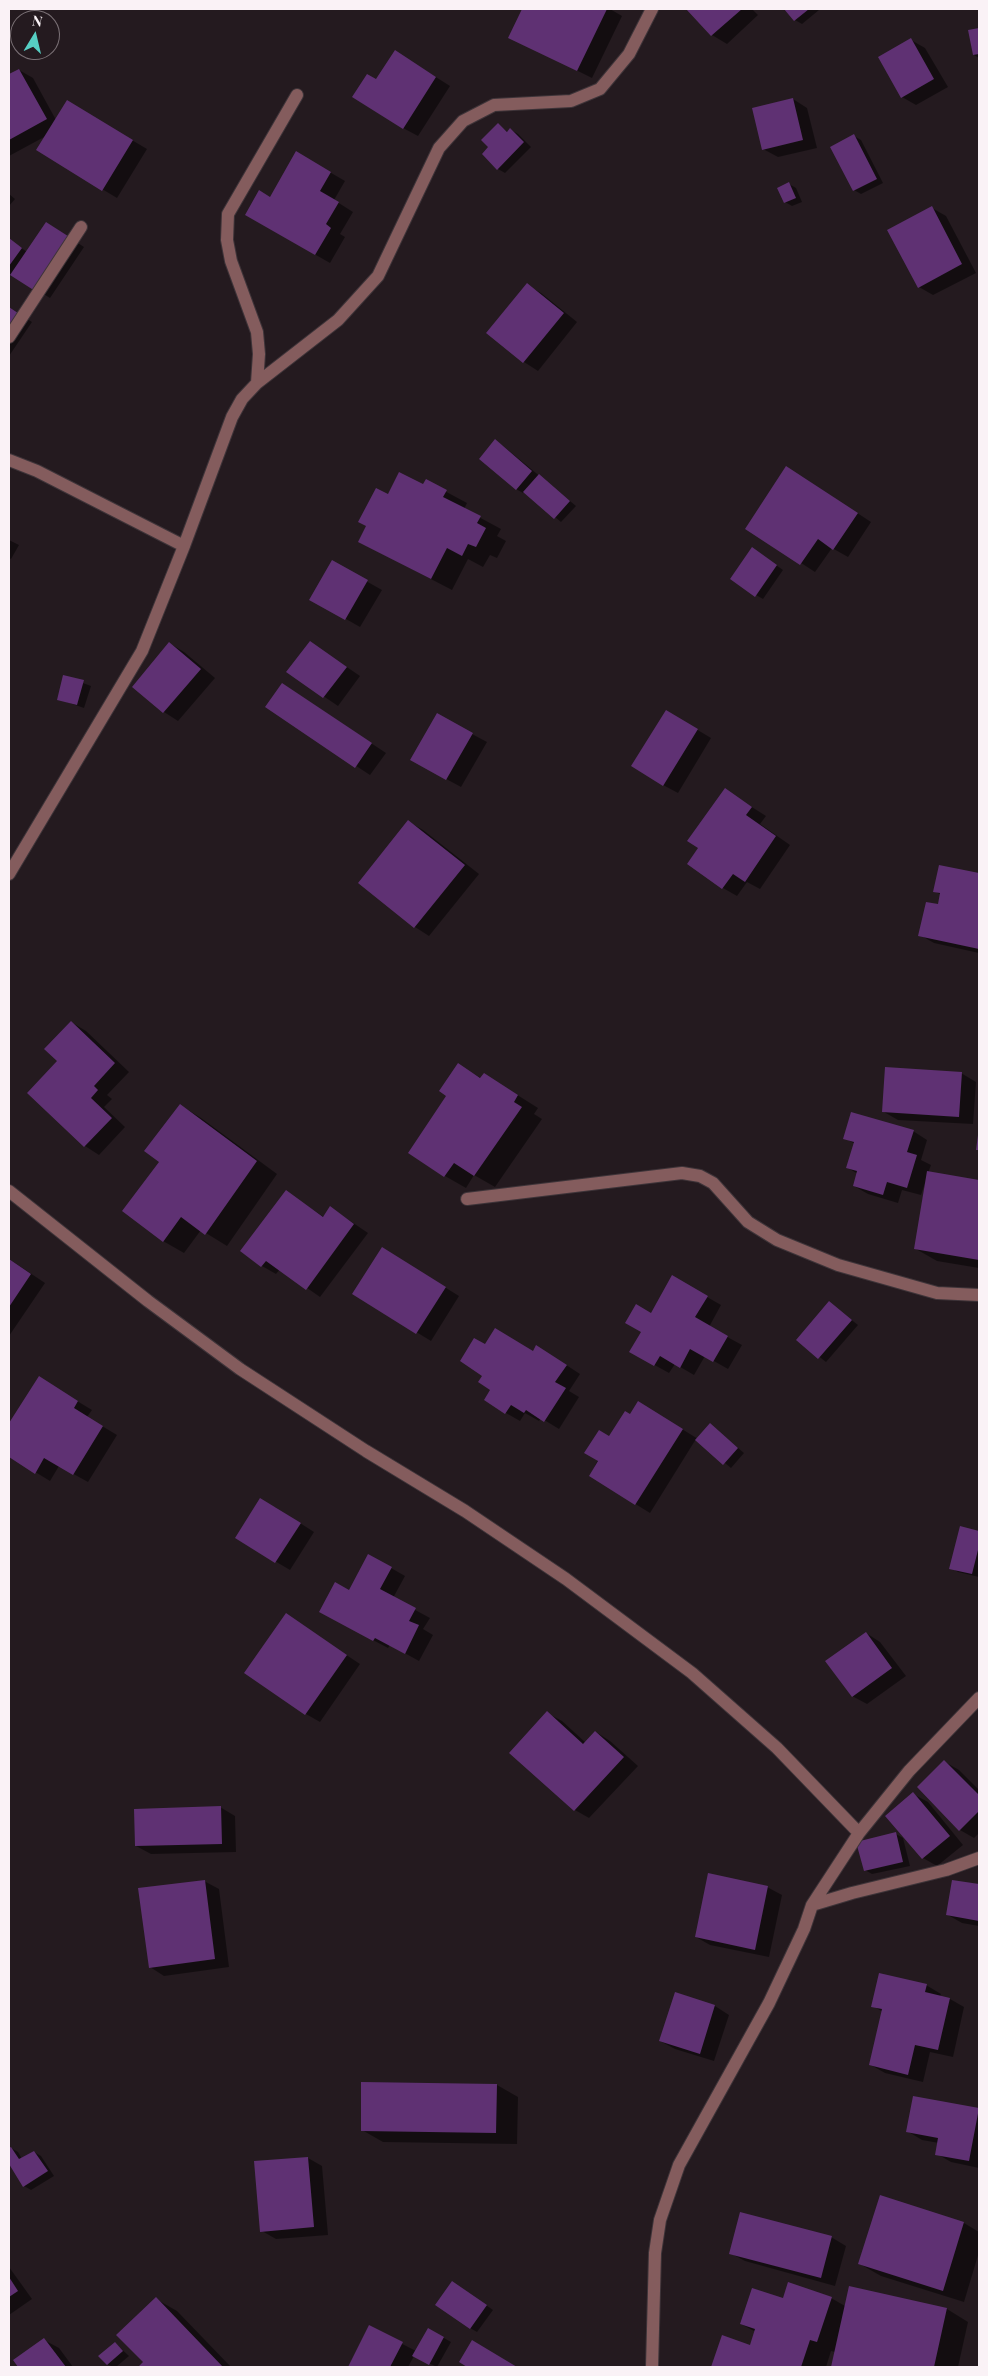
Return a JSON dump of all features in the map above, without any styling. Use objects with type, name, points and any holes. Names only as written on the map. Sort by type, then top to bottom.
[{"type":"street","points":[[9,874],[142,651],[184,546],[232,417],[242,399],[256,383],[338,320],[378,276],[439,148],[463,121],[494,105],[571,101],[600,89],[629,54],[652,9]]},
{"type":"street","points":[[256,383],[259,354],[257,332],[236,281],[231,261],[226,240],[228,214],[297,95]]},
{"type":"street","points":[[9,338],[81,227]]},
{"type":"street","points":[[9,460],[37,471],[184,546]]},
{"type":"street","points":[[467,1200],[682,1174],[700,1176],[713,1183],[748,1222],[777,1240],[838,1265],[937,1293],[979,1296]]},
{"type":"street","points":[[9,1191],[148,1301],[240,1369],[366,1451],[465,1511],[558,1574],[684,1667],[777,1748],[859,1833]]},
{"type":"street","points":[[652,2367],[655,2253],[660,2220],[679,2165],[769,2003],[804,1929],[812,1905],[859,1833],[909,1771],[979,1698]]},
{"type":"street","points":[[812,1905],[852,1893],[946,1870],[979,1858]]},
{"type":"building","points":[[522,9],[607,9],[577,71],[508,38]]},
{"type":"building","points":[[686,9],[742,9],[711,36]]},
{"type":"building","points":[[784,9],[809,9],[794,21]]},
{"type":"building","points":[[979,28],[979,54],[973,55],[968,30]]},
{"type":"building","points":[[911,38],[934,79],[901,98],[878,57]]},
{"type":"building","points":[[395,50],[436,77],[403,129],[352,97],[367,74],[376,79]]},
{"type":"building","points":[[19,69],[47,119],[9,140],[9,74]]},
{"type":"building","points":[[793,98],[803,140],[762,150],[752,108]]},
{"type":"building","points":[[67,100],[133,140],[102,191],[36,150]]},
{"type":"building","points":[[498,123],[507,132],[510,128],[524,142],[497,170],[482,154],[488,147],[481,140]]},
{"type":"building","points":[[854,134],[877,179],[853,191],[830,147]]},
{"type":"building","points":[[296,151],[331,172],[320,191],[339,202],[326,224],[331,228],[315,255],[245,215],[259,190],[270,197]]},
{"type":"building","points":[[789,182],[796,198],[784,203],[777,188]]},
{"type":"building","points":[[932,206],[962,264],[918,288],[887,230]]},
{"type":"building","points":[[46,222],[71,238],[35,291],[10,275]]},
{"type":"building","points":[[9,238],[22,248],[9,266]]},
{"type":"building","points":[[527,283],[564,313],[523,363],[486,333]]},
{"type":"building","points":[[9,307],[18,313],[9,327]]},
{"type":"building","points":[[495,439],[532,471],[516,490],[479,459]]},
{"type":"building","points":[[786,466],[858,513],[833,550],[818,539],[800,565],[745,529]]},
{"type":"building","points":[[399,472],[423,484],[426,479],[447,490],[443,497],[481,516],[477,523],[486,528],[476,547],[468,544],[462,556],[447,548],[431,579],[358,542],[366,526],[358,522],[376,488],[388,494]]},
{"type":"building","points":[[539,474],[570,501],[554,519],[523,492]]},
{"type":"building","points":[[752,547],[777,565],[755,597],[730,579]]},
{"type":"building","points":[[332,560],[368,580],[345,620],[309,600]]},
{"type":"building","points":[[310,641],[347,667],[323,698],[286,672]]},
{"type":"building","points":[[169,642],[201,669],[163,713],[132,687]]},
{"type":"building","points":[[63,675],[84,680],[77,705],[57,700]]},
{"type":"building","points":[[282,683],[372,743],[355,768],[265,707]]},
{"type":"building","points":[[666,710],[698,729],[663,786],[631,766]]},
{"type":"building","points":[[437,713],[473,733],[446,780],[410,760]]},
{"type":"building","points":[[725,788],[752,807],[746,815],[776,836],[745,882],[733,874],[722,889],[687,864],[698,848],[687,841]]},
{"type":"building","points":[[408,820],[465,865],[414,928],[358,883]]},
{"type":"building","points":[[939,865],[979,873],[979,949],[918,936],[926,902],[938,904],[940,893],[933,892]]},
{"type":"building","points":[[71,1021],[115,1063],[94,1086],[98,1090],[91,1098],[112,1118],[84,1147],[27,1093],[57,1061],[44,1049]]},
{"type":"building","points":[[458,1063],[480,1078],[484,1073],[518,1095],[514,1102],[522,1107],[474,1176],[454,1163],[444,1177],[408,1153],[446,1096],[439,1091]]},
{"type":"building","points":[[885,1067],[962,1072],[959,1117],[882,1112]]},
{"type":"building","points":[[180,1104],[257,1161],[205,1235],[181,1217],[163,1242],[122,1211],[159,1162],[144,1151]]},
{"type":"building","points":[[851,1112],[914,1130],[907,1152],[917,1155],[907,1188],[887,1182],[883,1195],[853,1186],[857,1171],[846,1168],[854,1142],[843,1139]]},
{"type":"building","points":[[978,1135],[979,1150],[976,1150]]},
{"type":"building","points":[[927,1171],[979,1180],[979,1260],[914,1249]]},
{"type":"building","points":[[286,1190],[323,1217],[330,1206],[354,1224],[306,1290],[266,1261],[261,1267],[240,1251]]},
{"type":"building","points":[[382,1247],[446,1287],[416,1334],[352,1294]]},
{"type":"building","points":[[9,1259],[31,1274],[9,1307]]},
{"type":"building","points":[[672,1275],[708,1296],[695,1317],[728,1336],[713,1362],[690,1349],[680,1368],[660,1356],[654,1366],[629,1352],[641,1332],[625,1323],[636,1304],[651,1313]]},
{"type":"building","points":[[829,1301],[852,1320],[818,1359],[796,1340]]},
{"type":"building","points":[[495,1328],[533,1351],[536,1345],[567,1365],[555,1382],[566,1388],[544,1422],[526,1410],[524,1413],[511,1405],[505,1414],[484,1400],[490,1390],[478,1382],[482,1376],[460,1361],[474,1338],[485,1344]]},
{"type":"building","points":[[39,1376],[78,1401],[74,1408],[103,1426],[73,1475],[44,1458],[35,1474],[9,1457],[9,1423]]},
{"type":"building","points":[[638,1401],[683,1429],[635,1505],[589,1476],[598,1461],[584,1453],[599,1430],[609,1436],[625,1411],[630,1414]]},
{"type":"building","points":[[710,1423],[738,1448],[723,1465],[695,1440]]},
{"type":"building","points":[[260,1498],[301,1523],[275,1563],[235,1538]]},
{"type":"building","points":[[960,1526],[979,1531],[979,1546],[972,1574],[949,1569]]},
{"type":"building","points":[[368,1554],[392,1567],[380,1589],[416,1608],[409,1621],[419,1625],[405,1654],[375,1638],[373,1641],[319,1612],[335,1582],[349,1590]]},
{"type":"building","points":[[286,1613],[347,1655],[305,1715],[244,1673]]},
{"type":"building","points":[[866,1632],[892,1668],[852,1697],[825,1661]]},
{"type":"building","points":[[547,1711],[583,1744],[595,1731],[624,1757],[574,1811],[509,1753]]},
{"type":"building","points":[[944,1760],[979,1795],[979,1811],[959,1831],[917,1787]]},
{"type":"building","points":[[913,1792],[950,1836],[922,1859],[885,1816]]},
{"type":"building","points":[[221,1806],[222,1844],[135,1846],[134,1809]]},
{"type":"building","points":[[896,1832],[903,1862],[864,1871],[856,1842]]},
{"type":"building","points":[[708,1873],[768,1886],[755,1950],[695,1937]]},
{"type":"building","points":[[205,1880],[215,1959],[149,1968],[138,1888]]},
{"type":"building","points":[[952,1880],[979,1884],[979,1921],[946,1915]]},
{"type":"building","points":[[879,1973],[927,1984],[925,1992],[950,1998],[938,2050],[915,2045],[908,2075],[869,2065],[882,2009],[871,2007]]},
{"type":"building","points":[[675,1992],[715,2005],[700,2054],[659,2041]]},
{"type":"building","points":[[361,2082],[497,2084],[496,2133],[361,2131]]},
{"type":"building","points":[[913,2096],[979,2108],[969,2161],[935,2155],[938,2138],[906,2132]]},
{"type":"building","points":[[11,2147],[19,2159],[34,2151],[48,2171],[23,2187],[9,2164],[9,2148]]},
{"type":"building","points":[[308,2157],[314,2227],[260,2232],[254,2161]]},
{"type":"building","points":[[880,2195],[964,2222],[943,2291],[858,2264]]},
{"type":"building","points":[[740,2212],[832,2236],[821,2278],[729,2254]]},
{"type":"building","points":[[9,2277],[18,2291],[9,2297]]},
{"type":"building","points":[[452,2281],[487,2305],[470,2329],[435,2305]]},
{"type":"building","points":[[788,2282],[832,2297],[817,2342],[810,2340],[801,2367],[711,2367],[722,2335],[750,2345],[755,2329],[740,2324],[752,2288],[783,2298]]},
{"type":"building","points":[[849,2286],[947,2308],[934,2367],[831,2367]]},
{"type":"building","points":[[156,2297],[223,2367],[138,2367],[143,2362],[116,2335]]},
{"type":"building","points":[[369,2325],[403,2342],[390,2367],[348,2367]]},
{"type":"building","points":[[428,2328],[444,2337],[429,2365],[412,2356]]},
{"type":"building","points":[[44,2338],[66,2367],[18,2367],[13,2360]]},
{"type":"building","points":[[472,2340],[517,2367],[467,2367],[459,2362]]},
{"type":"building","points":[[115,2342],[123,2351],[107,2365],[98,2356]]}]
